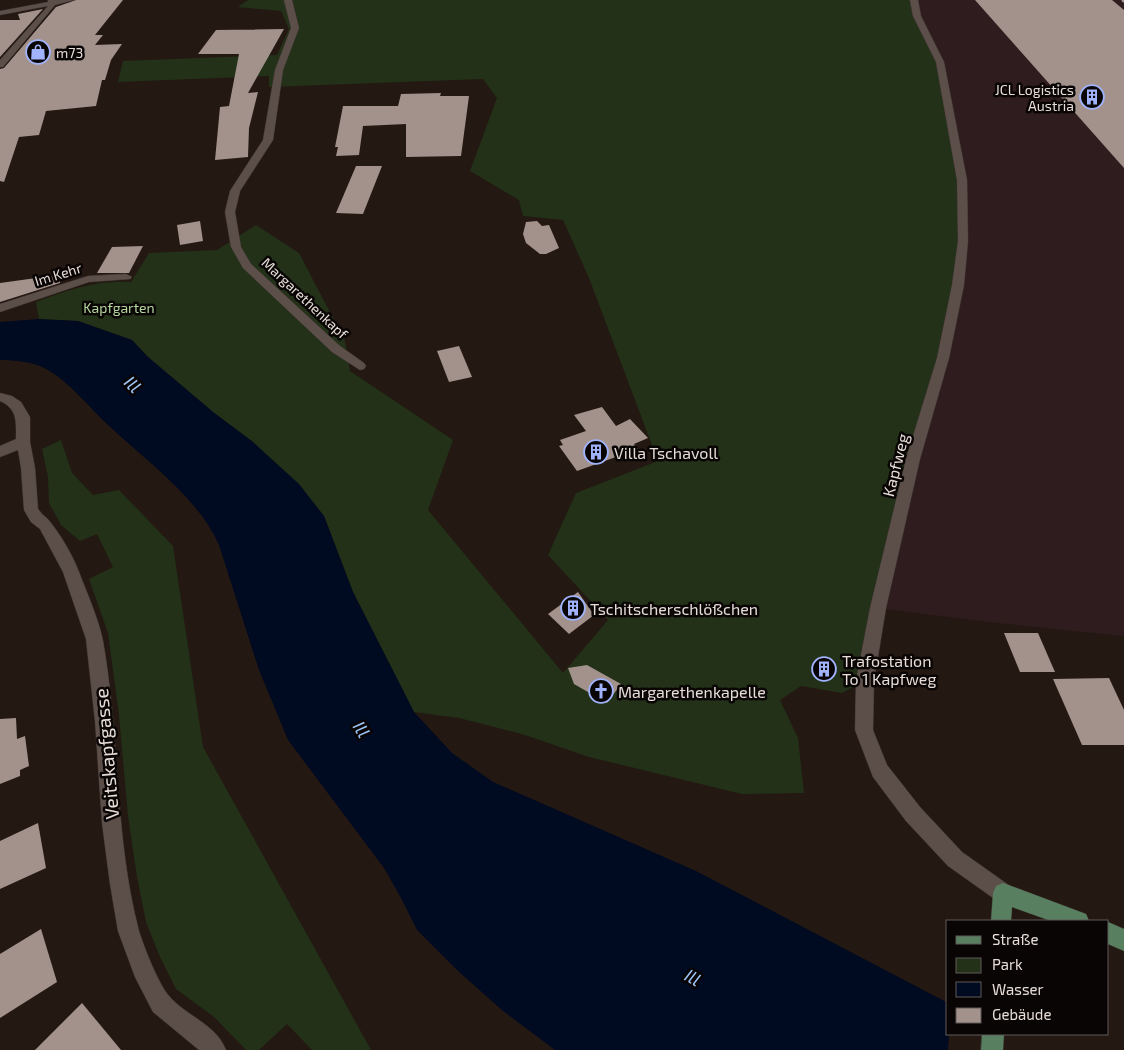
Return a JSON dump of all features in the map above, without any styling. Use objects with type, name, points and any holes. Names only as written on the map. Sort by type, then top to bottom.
[{"type":"main road","points":[[1001,920],[1003,893],[1075,920]]},
{"type":"main road","points":[[1109,933],[1124,940]]},
{"type":"main road","points":[[992,1050],[993,1035]]},
{"type":"street","points":[[0,13],[70,0]]},
{"type":"street","name":"Margarethenkapf","points":[[288,0],[295,28],[279,70],[268,140],[235,191],[230,212],[236,247],[247,266],[336,349],[360,366]]},
{"type":"street","name":"Kapfweg","points":[[914,0],[917,16],[940,62],[962,180],[963,240],[958,285],[943,358],[913,459],[878,608],[865,681],[864,730],[880,771],[913,814],[955,859],[1003,893]]},
{"type":"street","points":[[0,65],[53,2]]},
{"type":"street","name":"Im Kehr","points":[[0,308],[88,279],[126,277]]},
{"type":"street","name":"Veitskapfgasse","points":[[0,397],[16,405],[23,418],[23,442],[28,468],[32,510],[36,518],[45,525],[71,571],[94,639],[104,720],[112,823],[120,884],[129,931],[143,969],[161,1004],[200,1035],[215,1050]]},
{"type":"street","points":[[0,452],[23,442]]},
{"type":"shaded area","points":[[914,0],[1124,0],[1124,636],[878,608]]},
{"type":"green space","name":"Kapfgarten","points":[[248,0],[914,0],[940,62],[962,180],[958,285],[865,681],[842,693],[801,686],[780,700],[798,738],[804,793],[742,794],[589,757],[522,734],[459,718],[414,712],[353,592],[324,516],[253,442],[213,412],[148,357],[132,340],[78,321],[39,319],[36,302],[94,284],[131,282],[149,253],[217,250],[256,225],[299,253],[345,341],[350,371],[453,440],[428,510],[563,673],[608,620],[548,555],[576,493],[658,461],[589,278],[563,220],[523,216],[519,200],[470,171],[497,98],[483,79],[269,87],[269,76],[118,82],[123,61],[277,55],[289,29],[281,11],[238,7]]},
{"type":"green space","points":[[61,440],[72,473],[93,495],[119,490],[173,546],[203,747],[371,1050],[312,1050],[287,1024],[259,1050],[246,1050],[214,1017],[176,989],[160,957],[146,922],[128,816],[119,715],[108,633],[89,579],[113,567],[97,534],[80,541],[61,525],[49,503],[48,477],[42,449]]},
{"type":"water","name":"Ill","points":[[39,319],[78,321],[132,340],[148,357],[213,412],[253,442],[299,484],[324,516],[353,592],[414,712],[452,753],[493,782],[696,871],[946,1002],[946,1035],[1005,1035],[1032,1050],[555,1050],[503,1011],[458,971],[417,930],[384,868],[288,740],[259,670],[219,545],[210,527],[198,511],[170,480],[108,425],[72,388],[56,375],[43,367],[31,363],[0,360],[0,322]]},
{"type":"pier","points":[[949,1035],[1010,1035],[1035,1050],[948,1050]]},
{"type":"building","points":[[76,0],[123,0],[95,35],[103,35],[95,45],[122,44],[111,60],[105,80],[102,80],[96,106],[46,111],[39,135],[19,137],[4,182],[0,181],[0,69],[4,68],[56,7]]},
{"type":"building","name":"JCL Logistics Austria","points":[[975,0],[1112,0],[1124,10],[1124,168]]},
{"type":"building","points":[[43,9],[0,57],[0,20],[20,20],[18,14]]},
{"type":"building","points":[[284,29],[248,93],[258,92],[249,128],[248,157],[215,160],[220,107],[229,106],[239,54],[198,54],[216,30]]},
{"type":"building","points":[[441,93],[440,96],[469,96],[461,156],[406,157],[406,124],[363,126],[359,155],[336,156],[338,147],[335,147],[343,106],[398,106],[401,94]]},
{"type":"building","points":[[356,166],[382,166],[363,214],[336,213]]},
{"type":"building","points":[[200,221],[203,241],[180,245],[177,225]]},
{"type":"building","points":[[537,221],[542,226],[549,225],[559,248],[546,254],[540,254],[526,243],[523,234],[526,222]]},
{"type":"building","points":[[143,246],[129,273],[97,273],[112,247]]},
{"type":"building","points":[[58,275],[60,283],[0,302],[0,283]]},
{"type":"building","points":[[459,346],[472,377],[449,382],[437,351]]},
{"type":"building","name":"Villa Tschavoll","points":[[602,407],[616,426],[630,419],[648,438],[634,444],[638,449],[577,471],[559,446],[563,445],[560,440],[586,431],[574,415]]},
{"type":"building","name":"Tschitscherschlößchen","points":[[578,592],[594,615],[569,634],[548,614]]},
{"type":"building","points":[[1004,633],[1038,633],[1055,672],[1020,672]]},
{"type":"building","name":"Margarethenkapelle","points":[[587,665],[621,684],[607,703],[574,684],[568,668]]},
{"type":"building","points":[[1109,678],[1124,710],[1124,745],[1082,745],[1053,679]]},
{"type":"building","points":[[16,718],[17,739],[25,736],[29,766],[20,770],[20,776],[0,784],[0,719]]},
{"type":"building","points":[[38,823],[46,868],[0,889],[0,841]]},
{"type":"building","points":[[41,929],[57,982],[0,1018],[0,954]]},
{"type":"building","points":[[82,1003],[121,1050],[35,1050]]},
{"type":"place","name":"m73","points":[[38,52]]},
{"type":"place","name":"JCL Logistics Austria","points":[[1092,97]]},
{"type":"place","name":"Villa Tschavoll","points":[[596,452]]},
{"type":"place","name":"Tschitscherschlößchen","points":[[573,608]]},
{"type":"place","name":"Trafostation To 1 Kapfweg","points":[[824,669]]},
{"type":"place","name":"Margarethenkapelle","points":[[601,691]]}]
